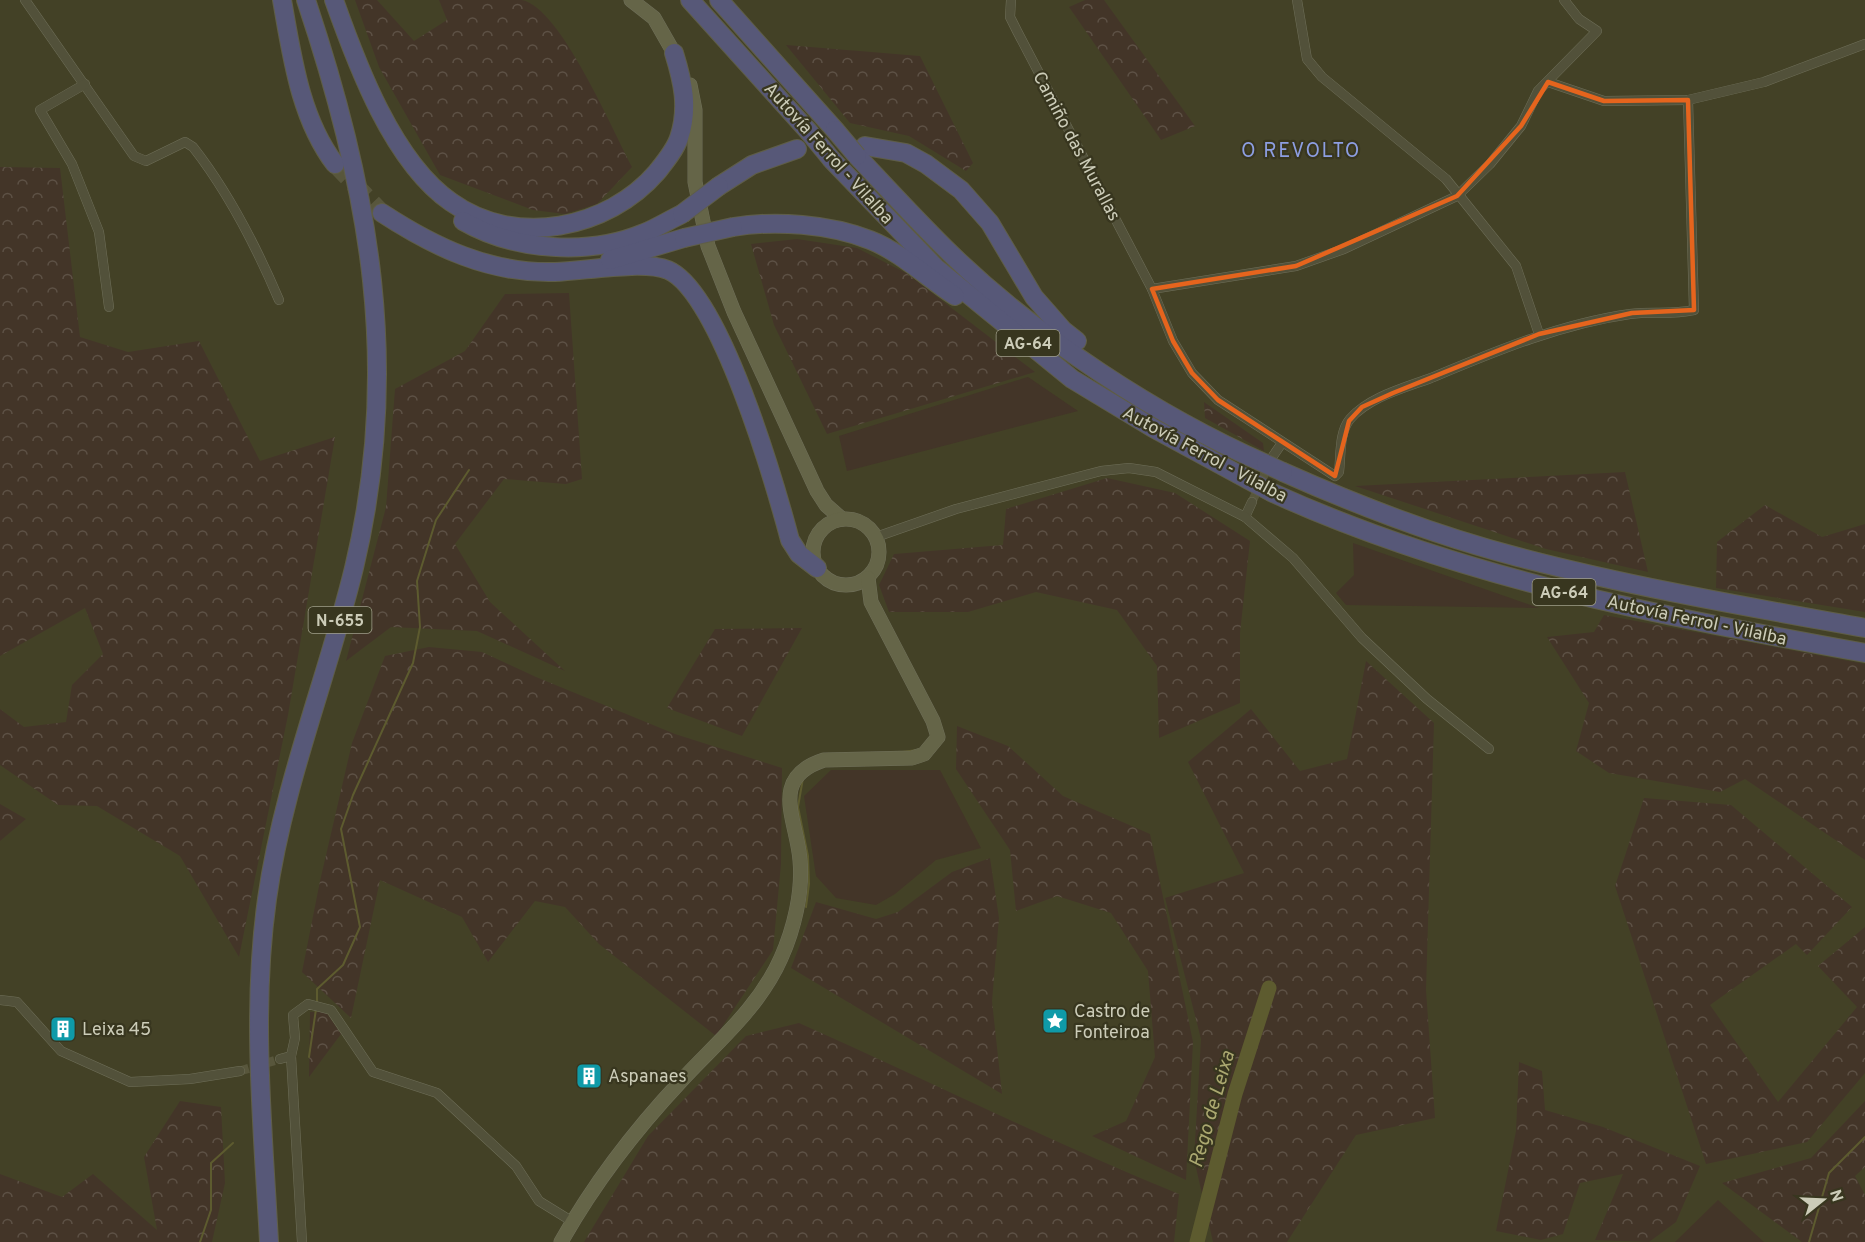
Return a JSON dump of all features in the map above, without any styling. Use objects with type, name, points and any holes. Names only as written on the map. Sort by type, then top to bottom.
[{"type":"highway","points":[[282,0],[297,77],[307,111],[327,153],[336,164]]},
{"type":"highway","name":"N-655","points":[[269,1242],[259,1004],[267,900],[291,784],[354,565],[370,473],[376,383],[373,279],[364,211],[339,105],[306,0]]},
{"type":"highway","points":[[334,0],[382,124],[410,173],[444,210],[466,223],[515,241],[539,245],[588,247],[644,233],[681,214],[718,186],[752,165],[797,149]]},
{"type":"highway","name":"Autovía Ferrol - Vilalba","points":[[690,0],[832,160],[936,268],[1072,379],[1153,428],[1273,493],[1332,520],[1416,551],[1474,569],[1564,592],[1697,622],[1865,654]]},
{"type":"highway","name":"Autovía Ferrol - Vilalba","points":[[719,0],[835,130],[861,151],[953,256],[1016,310],[1123,386],[1227,447],[1269,460],[1283,472],[1348,501],[1421,528],[1516,557],[1631,583],[1865,628]]},
{"type":"highway","points":[[349,43],[401,149],[434,189],[452,204],[488,219],[541,227],[574,223],[619,205],[641,190],[667,160],[679,140],[685,104],[682,77],[674,53]]},
{"type":"highway","points":[[861,151],[906,153],[926,164],[961,190],[990,223],[1034,297],[1063,330],[1100,360],[1123,386]]},
{"type":"highway","points":[[382,213],[425,241],[467,258],[535,272],[650,265],[669,271],[683,280],[695,292],[734,373],[754,424],[790,540],[799,554],[817,568]]},
{"type":"highway","points":[[555,272],[631,255],[684,238],[733,227],[755,224],[799,225],[870,240],[1027,343]]},
{"type":"street","points":[[25,0],[134,156],[146,160],[185,142],[193,147],[225,193],[258,251],[279,300]]},
{"type":"street","points":[[561,1242],[636,1132],[681,1081],[726,1036],[760,995],[781,958],[793,924],[799,888],[800,859],[789,813],[792,784],[800,773],[810,764],[824,760],[912,758],[924,754],[938,737],[933,721],[871,602],[868,578],[879,559],[876,537],[862,523],[842,519],[825,505],[734,312],[708,246],[695,182],[695,110],[689,83],[654,18],[631,0]]},
{"type":"street","name":"Camiño das Murallas","points":[[1011,0],[1011,17],[1017,31],[1152,289],[1173,341],[1192,373],[1218,400],[1282,443],[1335,476],[1339,472],[1343,434],[1349,421],[1362,407],[1539,334]]},
{"type":"street","points":[[1297,0],[1306,59],[1322,77],[1446,179],[1457,196],[1516,266],[1539,334],[1632,313],[1673,315],[1694,310],[1688,100]]},
{"type":"street","points":[[1152,289],[1296,266],[1344,249],[1457,196],[1490,164],[1521,126],[1538,91],[1597,31],[1579,19],[1564,0]]},
{"type":"street","points":[[1548,82],[1604,101],[1688,100],[1764,82],[1865,44]]},
{"type":"street","points":[[85,84],[40,110],[72,164],[99,232],[109,307]]},
{"type":"street","points":[[1269,460],[1282,443]]},
{"type":"street","points":[[876,537],[957,509],[1101,471],[1129,468],[1156,472],[1245,516],[1293,558],[1362,638],[1427,699],[1489,749]]},
{"type":"street","points":[[817,491],[821,529],[813,548],[817,568],[826,579],[847,586],[871,602]]},
{"type":"street","points":[[1245,516],[1252,502]]},
{"type":"street","points":[[821,529],[842,519]]},
{"type":"street","points":[[847,586],[868,578]]},
{"type":"street","points":[[0,1000],[17,1002],[61,1051],[130,1082],[190,1079],[240,1071]]},
{"type":"street","points":[[302,1242],[291,1056],[295,1038],[293,1015],[308,1004],[331,1010],[373,1072],[438,1092],[516,1166],[539,1201],[573,1222]]},
{"type":"street","points":[[280,1059],[291,1056]]},
{"type":"highlighted area","points":[[1548,82],[1604,101],[1688,100],[1694,310],[1632,313],[1539,334],[1362,407],[1349,421],[1335,476],[1218,400],[1192,373],[1173,341],[1152,289],[1296,266],[1457,196],[1521,126]]},
{"type":"green space","points":[[355,0],[377,0],[414,41],[447,20],[439,0],[522,0],[537,8],[553,24],[568,46],[599,100],[632,167],[597,204],[565,214],[533,210],[440,175],[379,67]]},
{"type":"green space","points":[[1085,0],[1104,0],[1195,126],[1161,140],[1069,7]]},
{"type":"green space","points":[[786,45],[920,56],[973,163],[966,171],[909,136],[850,123]]},
{"type":"green space","points":[[0,167],[60,168],[80,337],[128,352],[199,341],[260,461],[335,437],[288,715],[239,957],[180,856],[97,806],[58,805],[0,765],[0,709],[24,727],[66,722],[72,685],[103,654],[85,608],[0,656]]},
{"type":"green space","points":[[797,239],[857,248],[906,273],[1035,372],[827,434],[774,325],[751,244]]},
{"type":"green space","points":[[569,293],[582,479],[566,484],[504,479],[455,544],[490,602],[565,671],[477,631],[391,627],[346,661],[386,507],[395,389],[465,351],[505,294]]},
{"type":"green space","points":[[1028,377],[1078,411],[847,471],[839,436]]},
{"type":"green space","points":[[1204,402],[1263,443],[1264,451],[1205,418]]},
{"type":"green space","points":[[1625,472],[1648,572],[1546,549],[1355,486]]},
{"type":"green space","points":[[1107,478],[1175,493],[1250,541],[1240,633],[1240,703],[1159,738],[1157,666],[1117,610],[1036,592],[968,612],[889,612],[879,585],[894,554],[1003,545],[1006,509]]},
{"type":"green space","points":[[1765,505],[1822,537],[1865,524],[1865,612],[1716,588],[1717,542]]},
{"type":"green space","points":[[1353,543],[1539,608],[1346,605],[1336,593],[1354,575]]},
{"type":"green space","points":[[1604,615],[1865,664],[1865,860],[1745,779],[1720,792],[1609,773],[1576,751],[1589,703],[1547,637],[1594,632]]},
{"type":"green space","points":[[802,628],[742,736],[667,708],[715,629]]},
{"type":"green space","points":[[429,647],[482,652],[536,677],[675,734],[782,768],[781,864],[773,950],[716,1036],[599,944],[565,907],[535,901],[488,962],[462,917],[380,880],[351,1018],[302,972],[320,881],[352,743],[385,656]]},
{"type":"green space","points":[[1366,661],[1434,723],[1426,990],[1435,1118],[1356,1135],[1287,1242],[1213,1242],[1194,1159],[1201,1039],[1165,898],[1244,873],[1188,762],[1251,709],[1300,771],[1347,759]]},
{"type":"green space","points":[[957,726],[1008,746],[1063,796],[1150,834],[1193,1042],[1186,1180],[1092,1136],[1126,1121],[1155,1057],[1148,971],[1111,913],[1057,896],[1016,911],[1010,850],[956,769]]},
{"type":"green space","points":[[831,770],[940,770],[981,848],[936,860],[895,894],[876,905],[836,898],[816,876],[804,796]]},
{"type":"green space","points":[[1644,798],[1731,805],[1852,907],[1807,955],[1796,944],[1710,1005],[1778,1102],[1857,1007],[1818,966],[1865,927],[1865,1073],[1807,1142],[1706,1164],[1615,886]]},
{"type":"green space","points":[[0,804],[26,819],[0,841]]},
{"type":"green space","points":[[990,858],[999,918],[992,1001],[1002,1094],[791,968],[816,902],[876,919],[898,912],[952,872]]},
{"type":"green space","points":[[310,1012],[326,1012],[341,1034],[309,1077]]},
{"type":"green space","points":[[799,1023],[1083,1153],[1179,1194],[1174,1242],[584,1242],[648,1136],[746,1036]]},
{"type":"green space","points":[[1519,1062],[1542,1071],[1545,1110],[1603,1127],[1700,1166],[1676,1222],[1649,1242],[1595,1240],[1623,1174],[1580,1183],[1563,1234],[1541,1240],[1496,1231],[1516,1131]]},
{"type":"green space","points":[[180,1101],[221,1107],[225,1183],[212,1242],[0,1242],[0,1174],[62,1197],[93,1174],[157,1230],[144,1157]]},
{"type":"green space","points":[[1865,1101],[1865,1167],[1855,1176],[1865,1195],[1865,1242],[1802,1242],[1722,1183],[1811,1158]]},
{"type":"green space","points":[[1718,1200],[1764,1242],[1675,1242]]},
{"type":"waterway","points":[[317,1003],[317,989],[343,965],[360,927],[341,829],[353,795],[413,663],[420,627],[417,581],[436,520],[469,470]]},
{"type":"waterway","points":[[902,752],[917,750]]},
{"type":"waterway","points":[[805,762],[821,755]]},
{"type":"waterway","points":[[803,778],[798,807],[808,856],[809,884],[806,907]]},
{"type":"waterway","name":"Rego de Leixa","points":[[1197,1242],[1235,1094],[1269,988]]},
{"type":"waterway","points":[[309,1057],[316,1009]]},
{"type":"waterway","points":[[1809,1242],[1829,1173],[1865,1137]]},
{"type":"waterway","points":[[200,1242],[211,1210],[211,1163],[233,1143]]},
{"type":"tunnel","points":[[335,164],[382,213]]},
{"type":"tunnel","points":[[1252,502],[1269,464]]},
{"type":"tunnel","points":[[240,1071],[280,1059]]},
{"type":"place","name":"Castro de Fonteiroa","points":[[1055,1021]]},
{"type":"place","name":"Leixa 45","points":[[63,1029]]},
{"type":"place","name":"Aspanaes","points":[[589,1076]]},
{"type":"district","name":"O REVOLTO","points":[[1301,150]]}]
